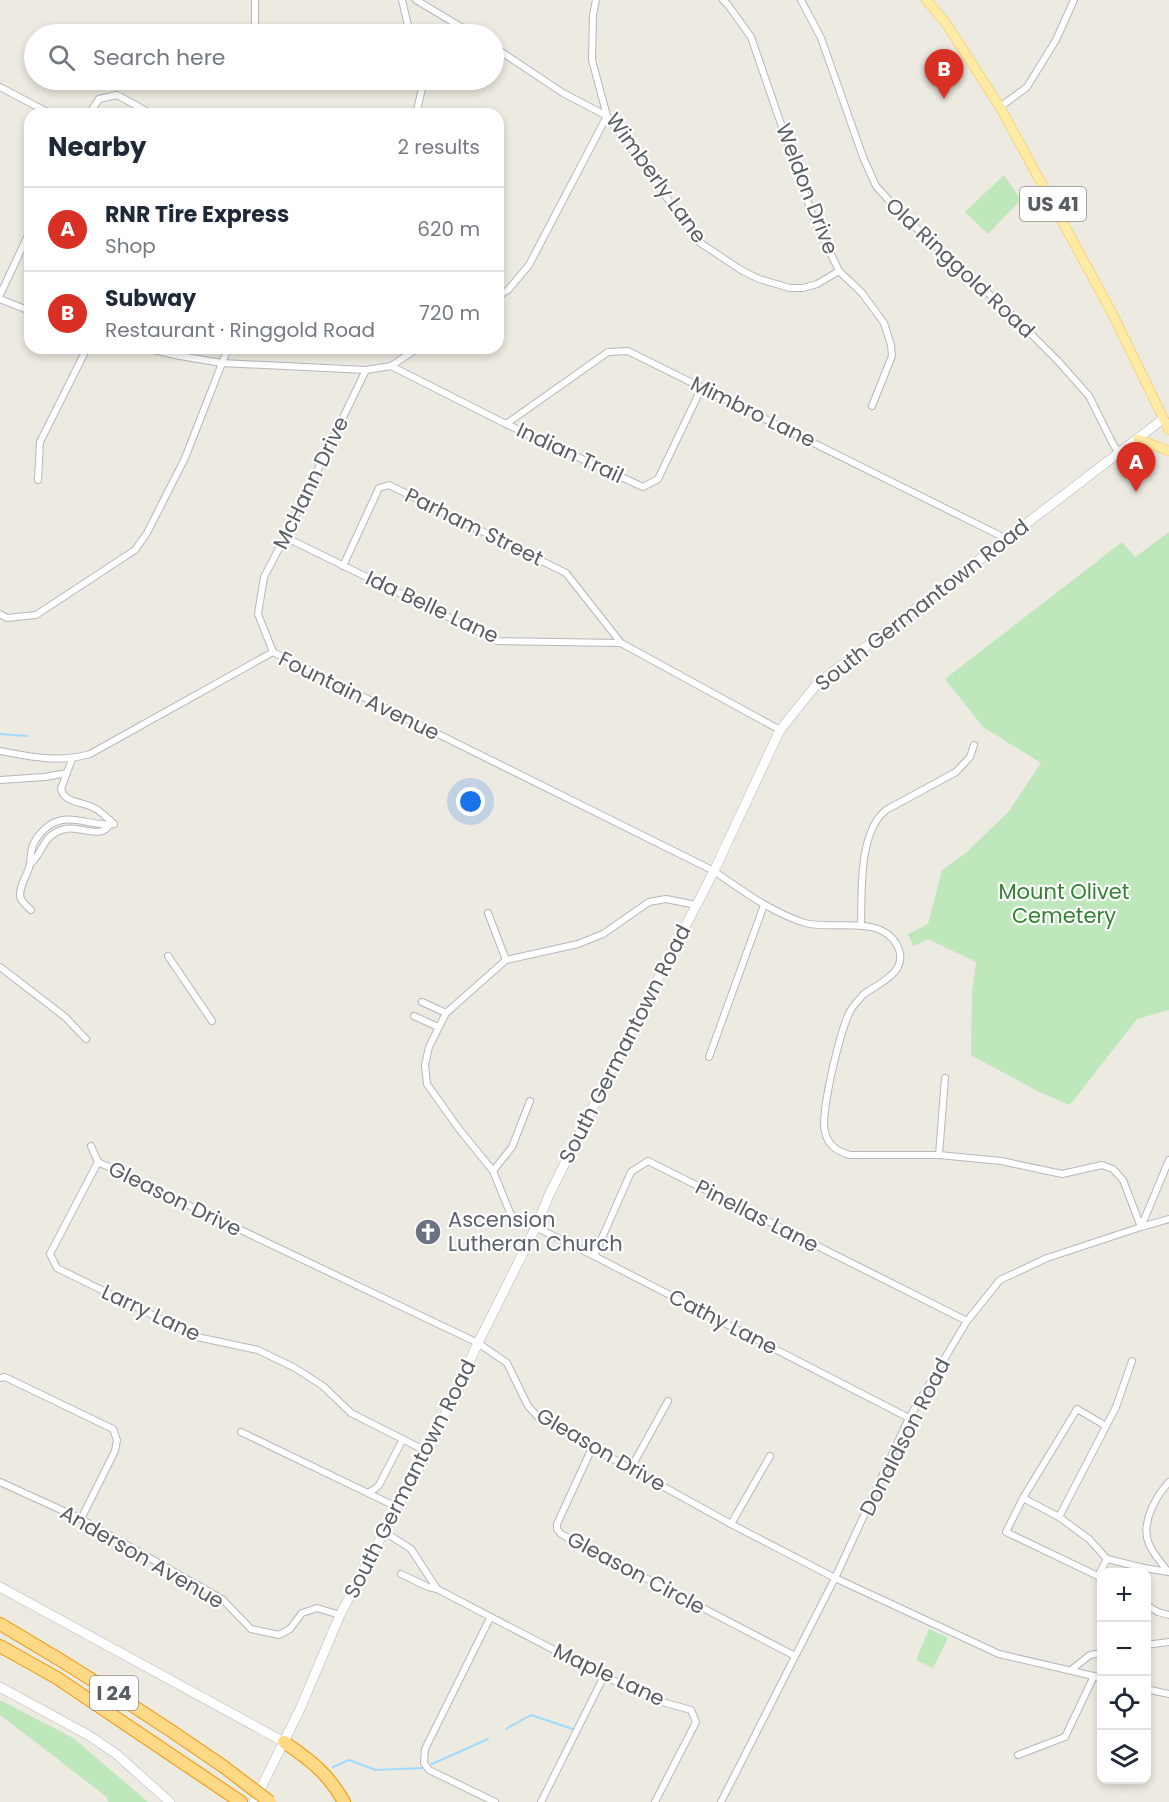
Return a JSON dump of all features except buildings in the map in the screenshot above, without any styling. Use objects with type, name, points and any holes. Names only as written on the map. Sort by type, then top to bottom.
[{"type":"highway","name":"I 24","points":[[0,1624],[145,1712],[270,1802]]},
{"type":"highway","name":"I 24","points":[[0,1646],[57,1678],[241,1802]]},
{"type":"highway","points":[[284,1742],[326,1775],[344,1802]]},
{"type":"main road","name":"US 41","points":[[926,0],[945,22],[1000,107],[1112,313],[1169,430]]},
{"type":"main road","name":"South Germantown Road","points":[[254,1802],[284,1742],[340,1615],[396,1506],[428,1452],[478,1343],[536,1227],[549,1195],[714,871],[780,730],[817,684],[1163,419]]},
{"type":"main road","points":[[1138,439],[1169,451]]},
{"type":"main road","points":[[0,1587],[284,1742]]},
{"type":"main road","points":[[0,1687],[88,1735],[115,1753],[170,1802]]},
{"type":"street","points":[[255,0],[255,24]]},
{"type":"street","points":[[402,0],[408,24]]},
{"type":"street","points":[[416,0],[456,24]]},
{"type":"street","name":"Wimberly Lane","points":[[596,0],[593,15],[592,60],[607,116],[699,242],[759,279],[790,288],[803,288],[818,284],[839,271]]},
{"type":"street","name":"Weldon Drive","points":[[723,0],[751,37],[812,214],[839,271],[862,293],[884,323],[892,356],[872,406]]},
{"type":"street","name":"Old Ringgold Road","points":[[801,0],[821,38],[862,157],[876,186],[903,216],[1011,314],[1058,361],[1089,396],[1119,454]]},
{"type":"street","points":[[1000,107],[1027,87],[1056,40],[1074,0]]},
{"type":"street","points":[[504,54],[564,93],[607,116],[529,265],[504,292]]},
{"type":"street","points":[[0,87],[40,108]]},
{"type":"street","points":[[417,108],[421,90]]},
{"type":"street","points":[[93,108],[99,99],[117,95],[141,108]]},
{"type":"street","points":[[24,244],[0,297],[24,308]]},
{"type":"street","name":"Mimbro Lane","points":[[506,424],[608,352],[628,351],[1007,539]]},
{"type":"street","points":[[38,480],[40,441],[84,354]]},
{"type":"street","points":[[168,354],[222,363],[366,370],[390,366],[409,354]]},
{"type":"street","points":[[0,614],[7,618],[36,615],[135,550],[147,533],[184,458],[226,354]]},
{"type":"street","name":"Indian Trail","points":[[390,366],[506,424],[643,487],[658,479],[702,387]]},
{"type":"street","name":"McHann Drive","points":[[273,652],[258,614],[264,577],[366,370]]},
{"type":"street","name":"Parham Street","points":[[343,566],[379,488],[389,485],[566,573],[621,643]]},
{"type":"street","name":"Ida Belle Lane","points":[[285,537],[496,641],[621,643],[780,730]]},
{"type":"street","name":"Fountain Avenue","points":[[0,751],[37,759],[72,759],[90,754],[273,652],[714,871],[764,905],[807,924],[861,925]]},
{"type":"street","points":[[974,745],[970,757],[956,772],[886,810],[879,817],[869,839],[865,855],[861,925],[885,933],[898,948],[900,959],[897,970],[890,978],[862,995],[850,1011],[841,1035],[829,1084],[824,1130],[830,1143],[838,1152],[850,1155],[939,1155],[1002,1161],[1062,1174],[1102,1166],[1113,1169],[1123,1180],[1141,1227]]},
{"type":"street","points":[[31,910],[21,899],[21,891],[38,835],[60,819],[95,825],[114,824],[95,808],[65,797],[61,789],[72,759]]},
{"type":"street","points":[[0,780],[67,773]]},
{"type":"street","points":[[488,913],[506,960],[578,944],[603,934],[649,902],[666,899],[696,906]]},
{"type":"street","points":[[709,1057],[764,905]]},
{"type":"street","points":[[168,956],[212,1021]]},
{"type":"street","name":"Cathy Lane","points":[[506,960],[446,1013],[429,1047],[425,1065],[427,1083],[459,1130],[493,1171],[511,1215],[909,1418]]},
{"type":"street","points":[[0,967],[65,1017],[86,1039]]},
{"type":"street","points":[[422,1002],[446,1013]]},
{"type":"street","points":[[414,1016],[438,1027]]},
{"type":"street","points":[[939,1155],[945,1078]]},
{"type":"street","points":[[493,1171],[512,1147],[530,1101]]},
{"type":"street","points":[[91,1146],[98,1162]]},
{"type":"street","points":[[1141,1227],[1169,1160]]},
{"type":"street","name":"Pinellas Lane","points":[[594,1256],[631,1172],[648,1161],[967,1321]]},
{"type":"street","name":"Gleason Drive","points":[[98,1162],[478,1343],[507,1363],[528,1406],[539,1418],[731,1524],[835,1578],[999,1654],[1097,1677]]},
{"type":"street","name":"Larry Lane","points":[[98,1162],[50,1254],[57,1268],[197,1337],[258,1350],[295,1368],[323,1386],[351,1413],[428,1452]]},
{"type":"street","name":"Donaldson Road","points":[[721,1802],[835,1578],[909,1418],[967,1321],[1000,1280],[1047,1258],[1169,1219]]},
{"type":"street","points":[[1059,1517],[1116,1407],[1132,1361]]},
{"type":"street","points":[[0,1378],[5,1377],[112,1429],[117,1440],[115,1451],[81,1518]]},
{"type":"street","points":[[631,1468],[668,1401]]},
{"type":"street","points":[[1097,1576],[1006,1532],[1023,1498],[1077,1409],[1106,1426]]},
{"type":"street","points":[[241,1432],[396,1506]]},
{"type":"street","points":[[368,1493],[379,1485],[403,1439]]},
{"type":"street","name":"Gleason Circle","points":[[592,1448],[556,1524],[556,1529],[561,1534],[795,1656]]},
{"type":"street","points":[[731,1524],[770,1456]]},
{"type":"street","name":"Anderson Avenue","points":[[0,1482],[81,1518],[222,1599],[251,1629],[279,1635],[290,1629],[302,1613],[317,1608],[340,1615]]},
{"type":"street","points":[[1169,1482],[1157,1496],[1149,1516],[1147,1532],[1148,1543],[1169,1572]]},
{"type":"street","points":[[1023,1498],[1059,1517],[1089,1539],[1107,1559],[1169,1572]]},
{"type":"street","name":"Maple Lane","points":[[383,1531],[411,1549],[437,1589]]},
{"type":"street","points":[[1104,1568],[1107,1559]]},
{"type":"street","name":"Maple Lane","points":[[401,1574],[437,1589],[655,1700],[691,1710],[696,1722],[656,1802]]},
{"type":"street","points":[[1151,1608],[1169,1615]]},
{"type":"street","points":[[490,1618],[425,1749],[424,1764],[429,1770],[495,1802]]},
{"type":"street","points":[[1151,1644],[1169,1642]]},
{"type":"street","points":[[1071,1670],[1090,1655],[1097,1654]]},
{"type":"street","points":[[541,1802],[604,1676]]},
{"type":"street","points":[[1018,1755],[1065,1737],[1097,1679]]},
{"type":"street","points":[[1151,1690],[1169,1694]]},
{"type":"green space","points":[[1004,175],[1020,201],[988,234],[965,212]]},
{"type":"green space","name":"Mount Olivet Cemetery","points":[[1169,532],[1169,1010],[1137,1019],[1070,1105],[1039,1092],[971,1055],[972,992],[976,962],[928,939],[913,946],[908,934],[928,924],[942,870],[967,852],[1009,811],[1041,763],[983,727],[945,679],[1122,542],[1135,557]]},
{"type":"green space","points":[[929,1629],[948,1638],[933,1668],[916,1660]]},
{"type":"green space","points":[[0,1700],[73,1738],[148,1802],[108,1802],[107,1797],[0,1715]]},
{"type":"waterway","points":[[0,734],[27,736]]},
{"type":"waterway","points":[[506,1729],[531,1715],[573,1729]]},
{"type":"waterway","points":[[432,1764],[488,1739]]},
{"type":"waterway","points":[[333,1767],[349,1760],[376,1770],[423,1768]]},
{"type":"place","name":"Subway","points":[[944,99]]},
{"type":"place","name":"RNR Tire Express","points":[[1136,492]]},
{"type":"place","name":"Ascension Lutheran Church","points":[[428,1232]]}]
